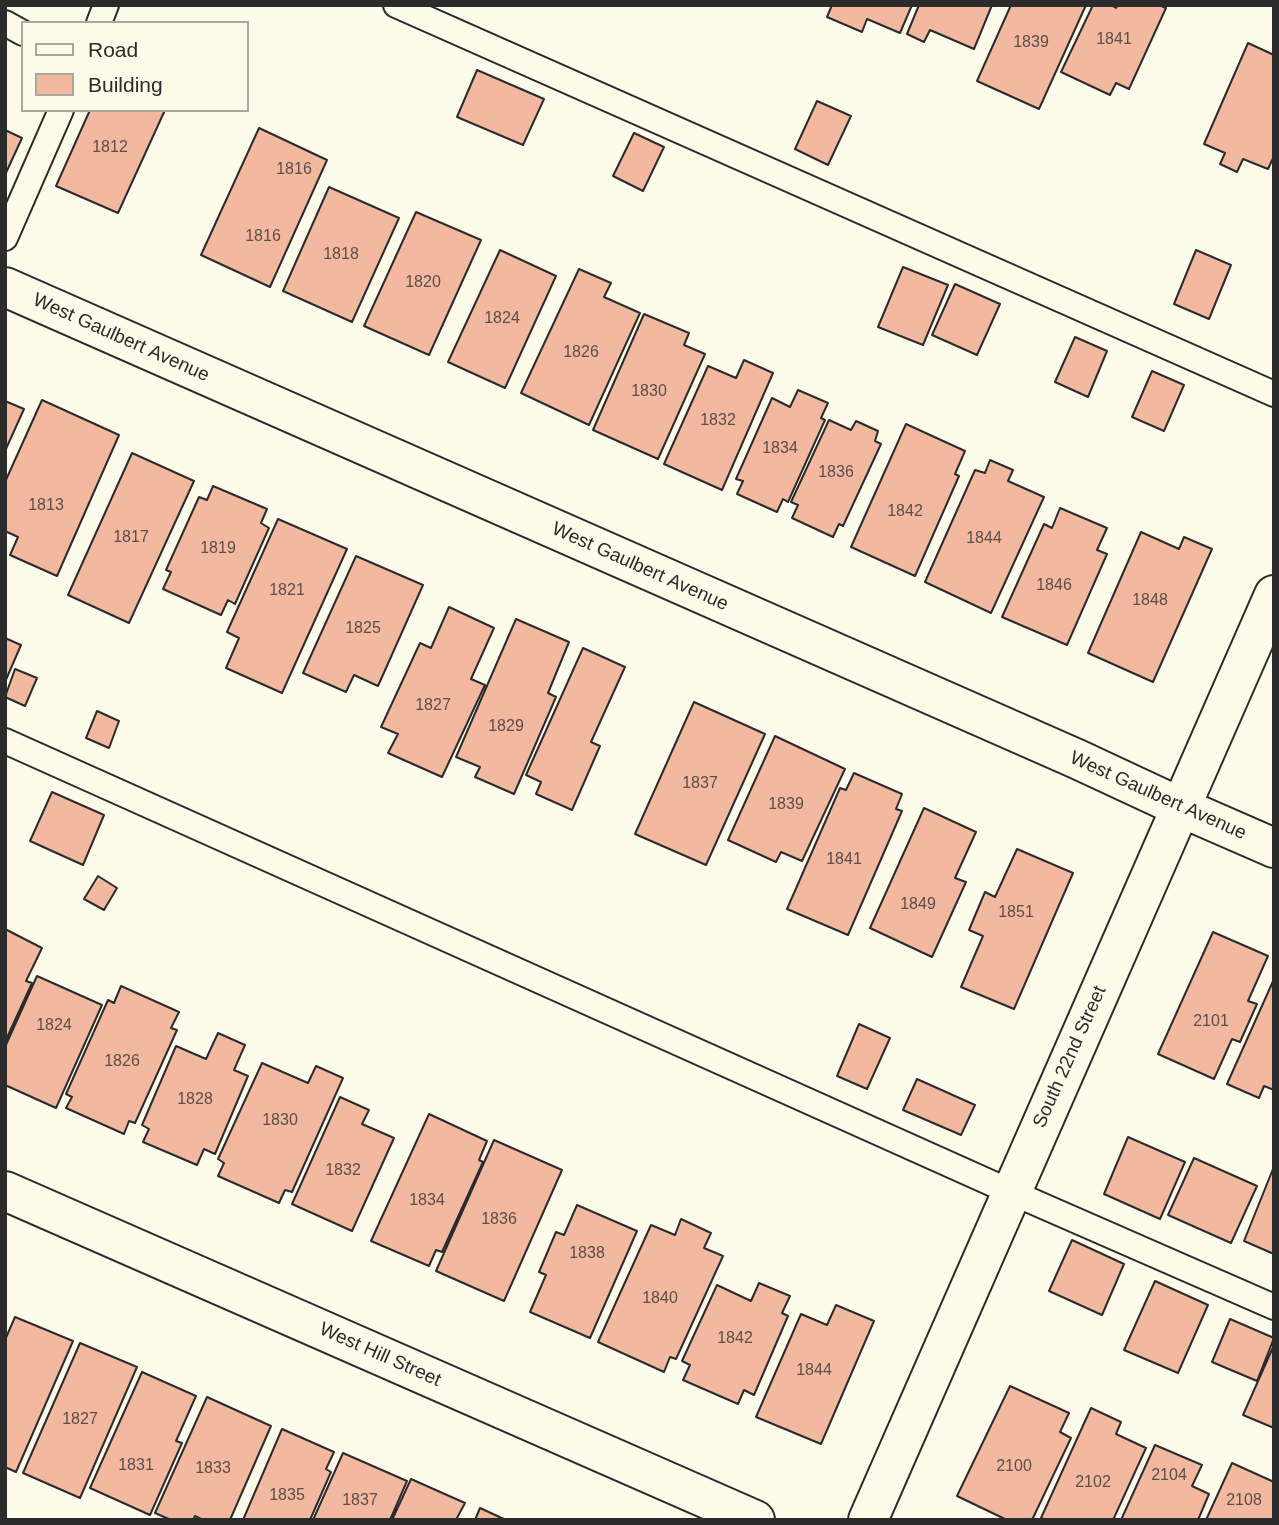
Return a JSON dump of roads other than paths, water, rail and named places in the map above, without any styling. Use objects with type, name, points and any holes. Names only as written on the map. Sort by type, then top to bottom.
[{"type":"street","name":"West Gaulbert Avenue","points":[[5,287],[1274,848]]},
{"type":"street","name":"South 22nd Street","points":[[868,1520],[1274,594]]},
{"type":"street","name":"West Hill Street","points":[[5,1191],[755,1520]]},
{"type":"lane","points":[[396,5],[1274,394]]},
{"type":"lane","points":[[5,23],[21,32]]},
{"type":"lane","points":[[5,238],[60,112]]},
{"type":"lane","points":[[5,741],[1011,1192],[1274,1307]]}]
